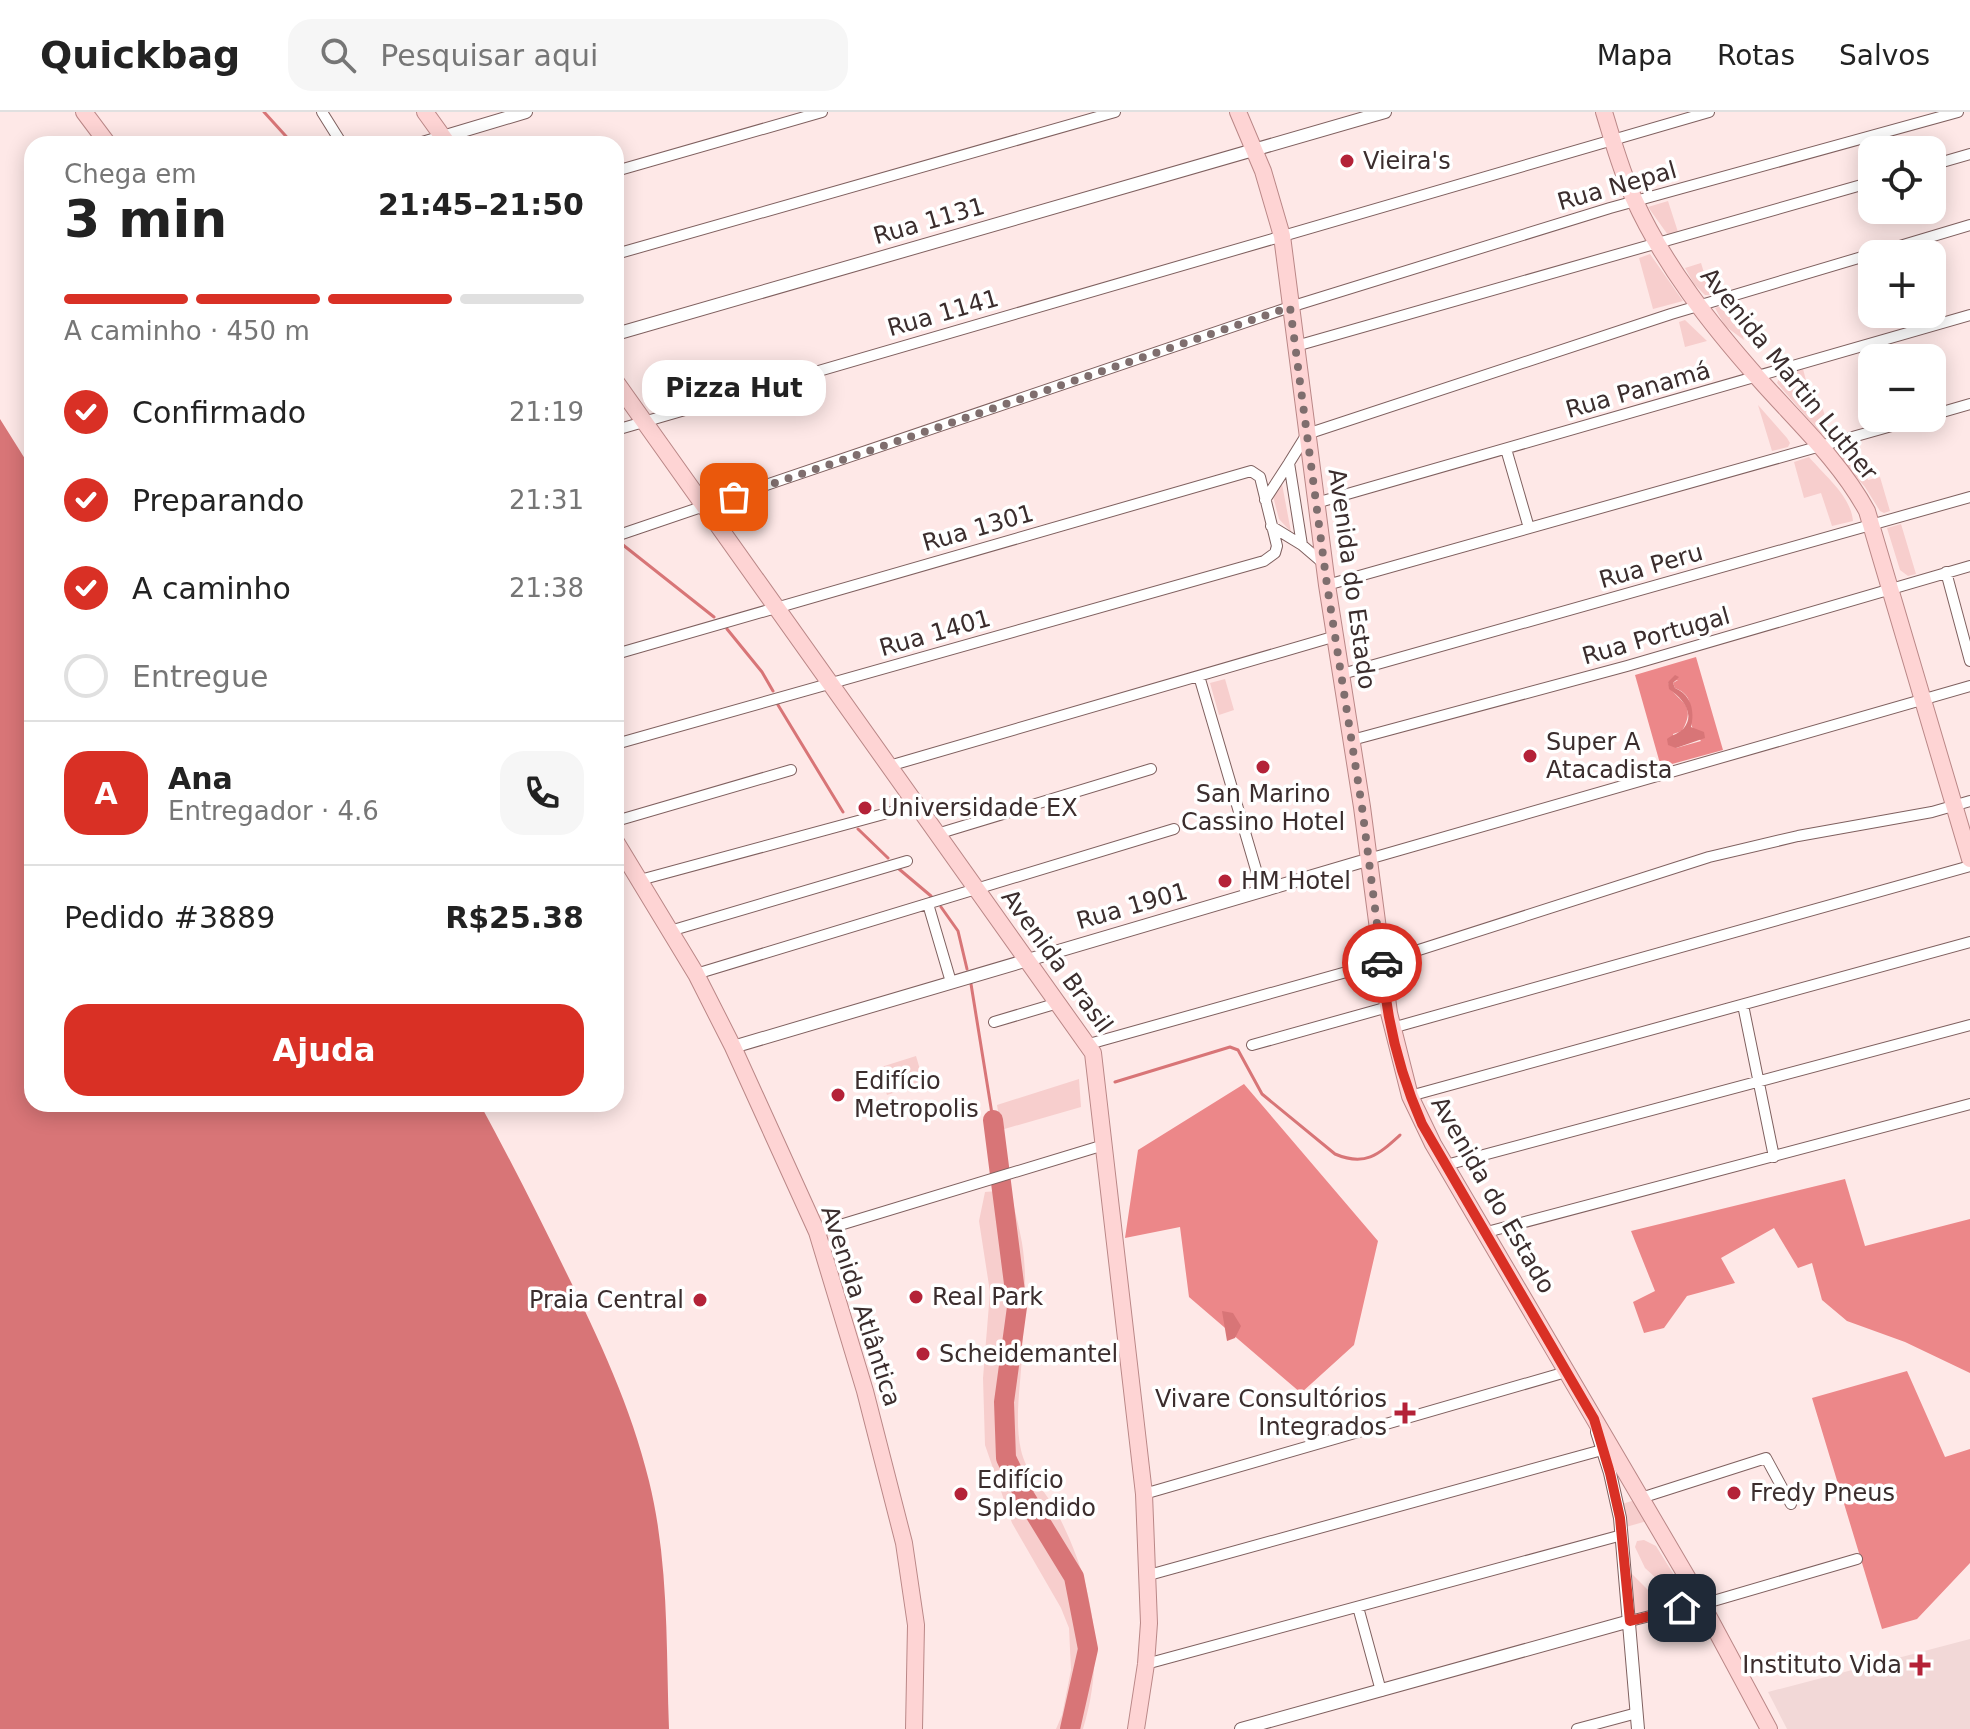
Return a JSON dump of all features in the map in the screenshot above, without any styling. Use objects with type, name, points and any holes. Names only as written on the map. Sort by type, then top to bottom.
[{"type":"main road","points":[[84,112],[102,136]]},
{"type":"main road","points":[[425,112],[443,136]]},
{"type":"main road","name":"Avenida do Estado","points":[[1238,112],[1255,149],[1282,236],[1324,564],[1352,740],[1378,963],[1410,1096],[1422,1124],[1703,1604],[1769,1729]]},
{"type":"main road","name":"Avenida Martin Luther","points":[[1604,112],[1635,202],[1658,244],[1699,305],[1854,488],[1873,524],[1924,700],[1962,803],[1970,859]]},
{"type":"main road","name":"Avenida Brasil","points":[[624,393],[1026,960],[1089,1044],[1096,1062],[1144,1494],[1149,1575],[1146,1664],[1136,1729]]},
{"type":"main road","name":"Avenida Atlântica","points":[[624,855],[696,974],[733,1047],[817,1232],[865,1391],[904,1543],[916,1625],[914,1729]]},
{"type":"street","points":[[322,112],[337,136]]},
{"type":"street","points":[[457,136],[526,112]]},
{"type":"street","points":[[624,169],[822,112]]},
{"type":"street","points":[[624,252],[1115,112]]},
{"type":"street","name":"Rua 1131","points":[[624,332],[1385,112]]},
{"type":"street","name":"Rua 1141","points":[[624,427],[1709,112]]},
{"type":"street","name":"Rua Nepal","points":[[624,533],[1290,307],[1635,202],[1958,112]]},
{"type":"street","points":[[1946,161],[1970,154]]},
{"type":"street","points":[[1296,346],[1858,186]]},
{"type":"street","points":[[1919,240],[1970,225]]},
{"type":"street","points":[[1265,500],[1307,434],[1699,305],[1858,258]]},
{"type":"street","name":"Rua Panamá","points":[[1316,503],[1970,315]]},
{"type":"street","points":[[1946,411],[1970,404]]},
{"type":"street","points":[[1327,585],[1870,432]]},
{"type":"street","points":[[1506,449],[1529,528]]},
{"type":"street","points":[[1289,463],[1302,545]]},
{"type":"street","name":"Rua 1301","points":[[624,652],[1251,471],[1260,477],[1277,546],[1275,553],[1264,561]]},
{"type":"street","name":"Rua Peru","points":[[1342,674],[1970,497]]},
{"type":"street","points":[[1271,526],[1302,545],[1324,564]]},
{"type":"street","name":"Rua 1401","points":[[624,742],[1264,561]]},
{"type":"street","name":"Rua Portugal","points":[[1352,740],[1612,670],[1970,566]]},
{"type":"street","points":[[1946,572],[1964,616],[1970,661]]},
{"type":"street","points":[[889,766],[1336,636]]},
{"type":"street","points":[[1199,676],[1262,890]]},
{"type":"street","points":[[1364,860],[1970,686]]},
{"type":"street","points":[[937,834],[1151,769]]},
{"type":"street","points":[[624,819],[791,770]]},
{"type":"street","points":[[1089,1044],[1378,963],[1709,857],[1798,836],[1894,820],[1962,803]]},
{"type":"street","points":[[640,880],[917,805]]},
{"type":"street","points":[[696,974],[1174,829]]},
{"type":"street","name":"Rua 1901","points":[[733,1047],[1364,860]]},
{"type":"street","points":[[670,931],[907,861]]},
{"type":"street","points":[[1392,1028],[1970,866]]},
{"type":"street","points":[[928,904],[951,982]]},
{"type":"street","points":[[1410,1096],[1970,942]]},
{"type":"street","points":[[994,1022],[1058,1003]]},
{"type":"street","points":[[1743,1005],[1774,1157]]},
{"type":"street","points":[[1252,1045],[1388,1007]]},
{"type":"street","points":[[1446,1165],[1970,1025]]},
{"type":"street","points":[[1487,1232],[1970,1104]]},
{"type":"street","points":[[817,1232],[1104,1145]]},
{"type":"street","points":[[1144,1494],[1566,1372]]},
{"type":"street","points":[[1594,1419],[1613,1485],[1622,1535],[1638,1729]]},
{"type":"street","points":[[1149,1575],[1602,1450]]},
{"type":"street","points":[[1641,1498],[1766,1458],[1791,1504]]},
{"type":"street","points":[[1146,1664],[1622,1535]]},
{"type":"street","points":[[1703,1604],[1857,1559]]},
{"type":"street","points":[[1358,1607],[1381,1691]]},
{"type":"street","points":[[1241,1729],[1682,1608],[1697,1614],[1717,1630]]},
{"type":"street","points":[[1577,1729],[1637,1713]]},
{"type":"shaded area","points":[[1668,201],[1678,232],[1668,235],[1648,207]]},
{"type":"shaded area","points":[[1650,254],[1683,301],[1653,309],[1639,258]]},
{"type":"shaded area","points":[[1701,263],[1711,295],[1705,295],[1694,284],[1685,268]]},
{"type":"shaded area","points":[[1733,302],[1744,340],[1725,326],[1715,308]]},
{"type":"shaded area","points":[[1685,320],[1707,341],[1685,347],[1679,322]]},
{"type":"shaded area","points":[[1803,369],[1811,399],[1819,397],[1831,435],[1821,434],[1777,383],[1780,376]]},
{"type":"shaded area","points":[[1758,405],[1787,438],[1790,443],[1788,447],[1772,451]]},
{"type":"shaded area","points":[[0,419],[24,457],[24,1112],[484,1112],[590,1323],[624,1400],[642,1454],[660,1542],[667,1635],[669,1729],[0,1729]]},
{"type":"shaded area","points":[[1857,445],[1868,480],[1880,477],[1890,511],[1880,511],[1865,487],[1833,451]]},
{"type":"shaded area","points":[[1809,457],[1842,495],[1853,521],[1832,526],[1821,493],[1804,498],[1794,462]]},
{"type":"shaded area","points":[[1282,484],[1291,532],[1279,519],[1273,496]]},
{"type":"shaded area","points":[[1901,524],[1916,574],[1908,576],[1900,570],[1887,528]]},
{"type":"shaded area","points":[[1696,657],[1723,750],[1661,767],[1635,675]],"holes":[[[1678,680],[1673,683],[1688,698],[1692,725],[1701,741],[1676,748],[1673,734],[1682,731],[1688,713],[1687,707],[1668,682]]]},
{"type":"shaded area","points":[[1675,675],[1679,677],[1673,683],[1675,688],[1685,695],[1690,704],[1691,727],[1704,732],[1705,738],[1676,748],[1668,745],[1667,739],[1682,730],[1688,711],[1669,689],[1668,682]]},
{"type":"shaded area","points":[[1225,679],[1234,710],[1219,715],[1210,683]]},
{"type":"shaded area","points":[[916,1056],[924,1083],[887,1095],[878,1068]]},
{"type":"shaded area","points":[[1079,1079],[1081,1107],[1001,1130],[997,1105]]},
{"type":"shaded area","points":[[1244,1084],[1378,1241],[1354,1345],[1301,1393],[1189,1297],[1180,1227],[1125,1238],[1138,1150]]},
{"type":"shaded area","points":[[1845,1179],[1865,1246],[1970,1219],[1970,1373],[1905,1342],[1847,1321],[1822,1300],[1812,1263],[1798,1268],[1774,1228],[1721,1258],[1735,1283],[1687,1296],[1664,1328],[1644,1333],[1633,1302],[1655,1291],[1631,1231]]},
{"type":"shaded area","points":[[1010,1190],[1025,1270],[1019,1438],[1027,1466],[1054,1507],[1067,1534],[1078,1561],[1092,1615],[1094,1671],[1083,1729],[1056,1729],[1071,1670],[1069,1628],[1061,1608],[1012,1523],[985,1445],[983,1378],[990,1292],[979,1221],[985,1192]]},
{"type":"shaded area","points":[[1222,1311],[1233,1313],[1241,1326],[1235,1338],[1227,1341]]},
{"type":"shaded area","points":[[1907,1371],[1945,1457],[1970,1449],[1970,1563],[1917,1619],[1882,1629],[1812,1398]]},
{"type":"shaded area","points":[[1635,1500],[1647,1521],[1626,1527],[1622,1504]]},
{"type":"shaded area","points":[[1644,1540],[1656,1546],[1689,1599],[1682,1602],[1645,1568],[1635,1547],[1637,1541]]},
{"type":"shaded area","points":[[1631,1573],[1652,1594],[1670,1606],[1635,1616]]},
{"type":"shaded area","name":"Instituto Vida","points":[[1970,1639],[1970,1729],[1787,1729],[1768,1692]]},
{"type":"waterway","points":[[264,112],[286,136]]},
{"type":"waterway","points":[[624,546],[714,617]]},
{"type":"waterway","points":[[727,629],[762,672],[773,691]]},
{"type":"waterway","points":[[778,705],[843,812]]},
{"type":"waterway","points":[[858,829],[888,858]]},
{"type":"waterway","points":[[899,869],[931,896]]},
{"type":"waterway","points":[[941,907],[958,931],[967,969]]},
{"type":"waterway","points":[[971,984],[993,1120]]},
{"type":"waterway","points":[[1115,1082],[1230,1047],[1238,1050],[1262,1094],[1335,1154],[1355,1159],[1370,1157],[1400,1135]]},
{"type":"waterway","points":[[993,1120],[1017,1307],[1004,1402],[1006,1458],[1025,1497],[1074,1577],[1088,1649],[1070,1729]]},
{"type":"way so far","points":[[734,497],[1290,307],[1382,963]]},
{"type":"place","name":"Vieira's","points":[[1347,161]]},
{"type":"place","name":"Pizza Hut","points":[[734,497]]},
{"type":"place","name":"Super A Atacadista","points":[[1530,756]]},
{"type":"place","name":"San Marino Cassino Hotel","points":[[1263,767]]},
{"type":"place","name":"Universidade EX","points":[[865,808]]},
{"type":"place","name":"HM Hotel","points":[[1225,881]]},
{"type":"place","name":"Edifício Metropolis","points":[[838,1095]]},
{"type":"place","name":"Real Park","points":[[916,1297]]},
{"type":"place","name":"Praia Central","points":[[700,1300]]},
{"type":"place","name":"Scheidemantel","points":[[923,1354]]},
{"type":"place","name":"Vivare Consultórios Integrados","points":[[1405,1413]]},
{"type":"place","name":"Fredy Pneus","points":[[1734,1493]]},
{"type":"place","name":"Edifício Splendido","points":[[961,1494]]},
{"type":"place","name":"Instituto Vida","points":[[1920,1665]]},
{"type":"route","points":[[1382,963],[1393,1035],[1404,1078],[1422,1124],[1594,1419],[1620,1518],[1630,1621],[1682,1608]]}]
